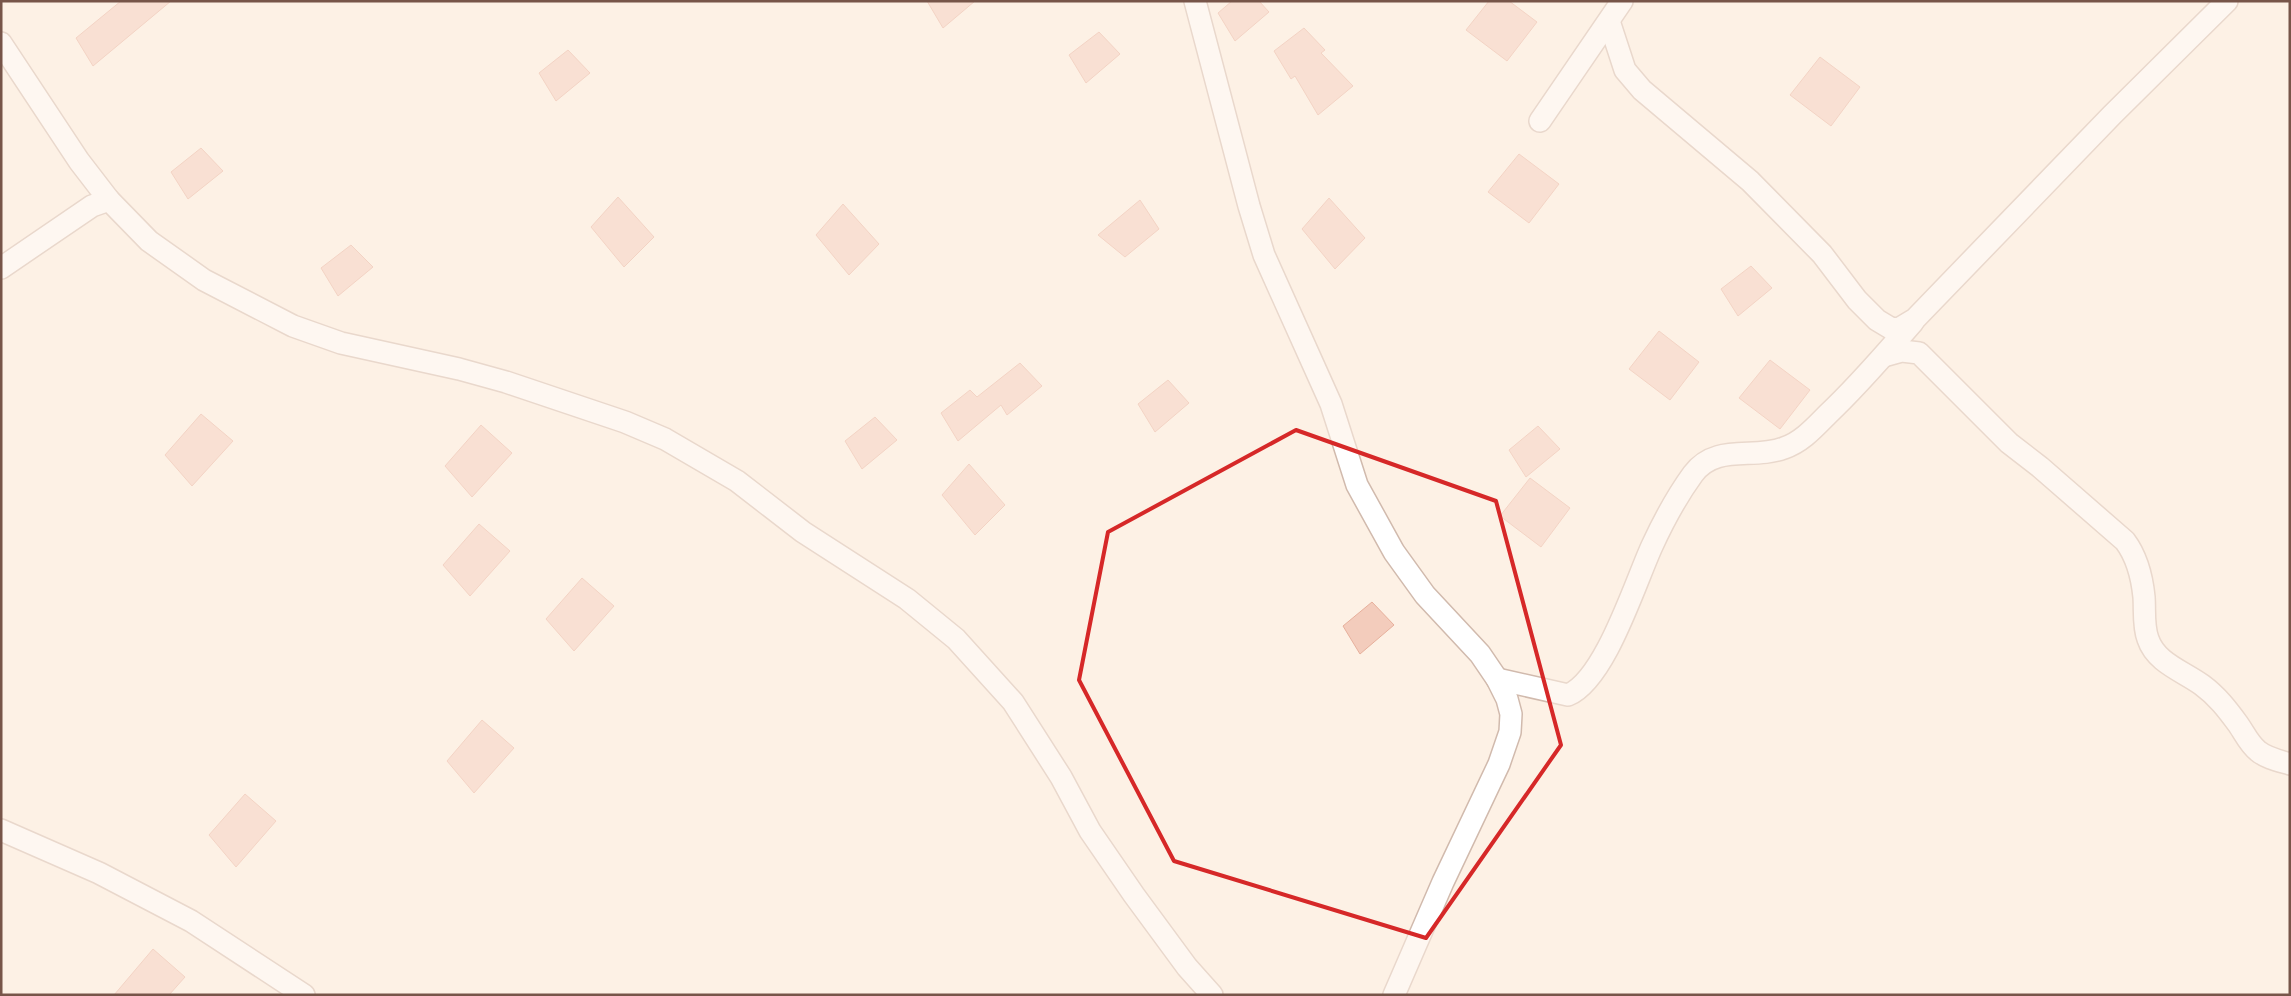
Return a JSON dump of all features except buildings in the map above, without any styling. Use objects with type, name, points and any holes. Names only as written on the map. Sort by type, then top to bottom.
[{"type":"street","points":[[1195,1],[1249,206],[1264,255],[1331,404],[1357,485],[1399,559],[1425,595],[1480,654],[1497,679],[1507,699],[1511,714],[1510,732],[1499,764],[1443,882],[1394,995]]},
{"type":"street","points":[[1540,122],[1622,1]]},
{"type":"street","points":[[1497,679],[1568,695],[1578,691],[1602,660],[1653,545],[1676,500],[1693,474],[1703,464],[1730,453],[1769,453],[1802,440],[1862,382],[1915,319],[2112,115],[2227,1]]},
{"type":"street","points":[[1609,21],[1626,70],[1642,90],[1750,181],[1822,254],[1857,300],[1877,320],[1892,329],[1900,328],[1915,319]]},
{"type":"street","points":[[1,43],[79,161],[109,200],[149,241],[204,280],[293,326],[341,343],[459,368],[624,422],[665,439],[737,481],[803,532],[907,599],[956,639],[1013,702],[1061,777],[1090,831],[1187,967],[1212,995]]},
{"type":"street","points":[[1,268],[92,206],[109,200]]},
{"type":"street","points":[[1884,356],[1902,351],[1919,353],[2008,443],[2040,467],[2124,541],[2133,551],[2139,567],[2144,596],[2146,630],[2153,650],[2165,662],[2202,685],[2222,703],[2249,743],[2260,753],[2290,764]]},
{"type":"street","points":[[1,830],[99,873],[192,921],[304,995]]},
{"type":"highlighted area","points":[[1296,430],[1496,501],[1561,745],[1426,938],[1174,861],[1079,680],[1108,532]]}]
